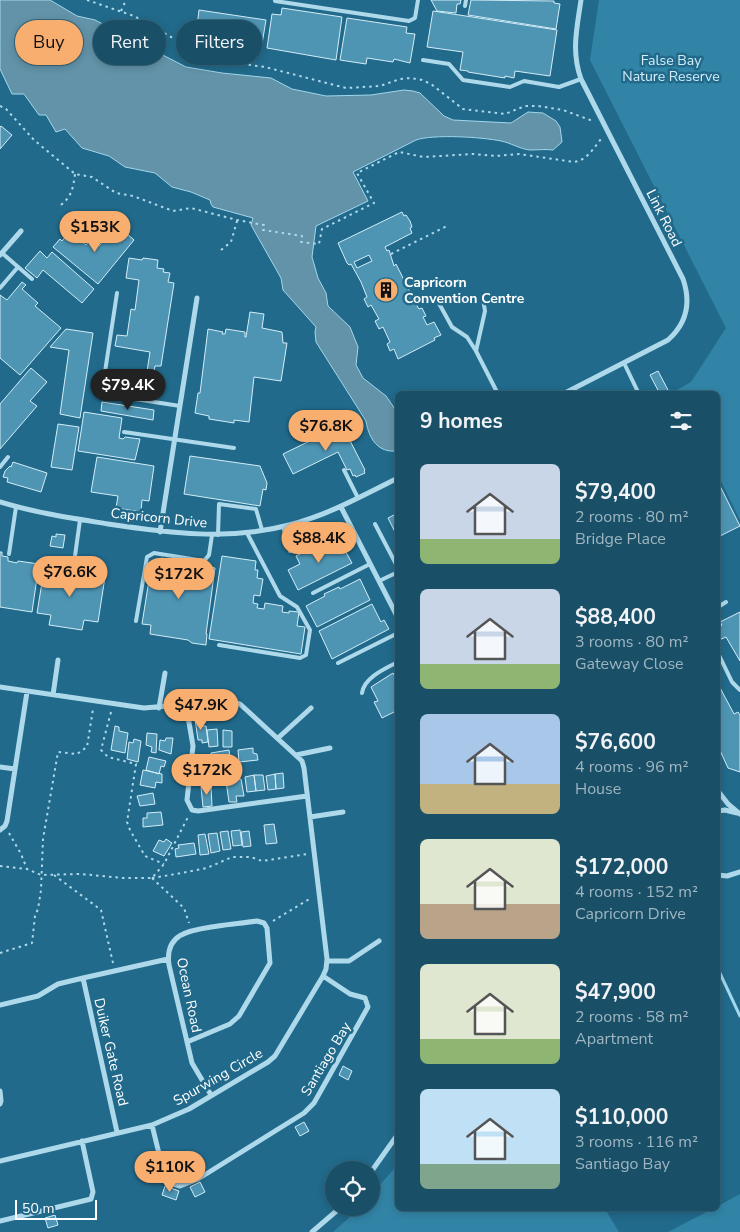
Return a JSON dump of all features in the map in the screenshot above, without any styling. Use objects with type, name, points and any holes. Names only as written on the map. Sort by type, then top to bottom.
[{"type":"street","name":"Link Road","points":[[568,391],[662,344],[674,334],[686,313],[687,296],[683,279],[576,66],[575,53],[581,0]]},
{"type":"street","points":[[1,254],[21,231]]},
{"type":"street","points":[[160,532],[197,298]]},
{"type":"street","name":"Capricorn Drive","points":[[0,502],[34,512],[80,520],[160,532],[215,535],[247,533],[282,526],[341,506],[395,480]]},
{"type":"street","points":[[341,506],[395,612]]},
{"type":"street","points":[[53,695],[58,660]]},
{"type":"street","points":[[159,708],[165,673]]},
{"type":"street","points":[[0,687],[144,708],[231,702],[240,704],[296,755],[330,748]]},
{"type":"street","points":[[2,828],[7,821],[27,692]]},
{"type":"street","points":[[186,705],[193,746],[187,800],[192,810],[198,811],[308,796]]},
{"type":"street","points":[[278,738],[311,708]]},
{"type":"street","name":"Spurwing Circle","points":[[0,1161],[152,1125],[189,1109],[275,1056],[323,976],[327,961],[304,768],[296,755]]},
{"type":"street","points":[[0,767],[15,769]]},
{"type":"street","points":[[720,794],[728,804],[740,814]]},
{"type":"street","points":[[720,811],[733,811],[740,814]]},
{"type":"street","points":[[310,817],[343,812]]},
{"type":"street","points":[[720,876],[740,872]]},
{"type":"street","points":[[191,930],[257,921],[264,922],[266,925]]},
{"type":"street","name":"Ocean Road","points":[[187,1042],[230,1024],[239,1016],[270,963],[266,925]]},
{"type":"street","name":"Ocean Road","points":[[191,930],[174,941],[168,959],[194,1068],[211,1095]]},
{"type":"street","points":[[327,961],[349,961],[380,941]]},
{"type":"street","points":[[0,1005],[38,996],[58,984],[168,959]]},
{"type":"street","name":"Santiago Bay","points":[[152,1125],[165,1178],[173,1184],[180,1186],[198,1180],[304,1113],[314,1103],[368,1008],[365,998],[343,990],[323,976]]},
{"type":"street","name":"Duiker Gate Road","points":[[83,978],[117,1132]]},
{"type":"street","points":[[0,1091],[2,1101],[0,1104]]},
{"type":"street","points":[[379,1161],[395,1138]]},
{"type":"street","points":[[0,1222],[91,1199],[93,1192],[82,1142]]},
{"type":"street","points":[[312,1232],[331,1216]]},
{"type":"lane","points":[[275,0],[275,2],[409,21],[415,18],[418,0]]},
{"type":"lane","points":[[465,6],[466,0]]},
{"type":"lane","points":[[423,60],[449,64],[463,80],[510,87],[524,81],[559,87],[581,79]]},
{"type":"lane","points":[[1,254],[32,279]]},
{"type":"lane","points":[[0,288],[18,267]]},
{"type":"lane","points":[[117,293],[103,385],[104,392],[109,395],[180,406]]},
{"type":"lane","points":[[436,298],[452,327],[467,337],[496,391]]},
{"type":"lane","points":[[476,351],[485,312],[483,299]]},
{"type":"lane","points":[[624,363],[638,391]]},
{"type":"lane","points":[[124,432],[234,448]]},
{"type":"lane","points":[[0,467],[8,457]]},
{"type":"lane","points":[[344,470],[358,498]]},
{"type":"lane","points":[[136,621],[147,556],[154,553],[204,561],[209,555],[215,535],[219,504],[256,509],[262,530]]},
{"type":"lane","points":[[9,554],[16,507]]},
{"type":"lane","points":[[74,563],[80,520]]},
{"type":"lane","points":[[375,524],[395,564]]},
{"type":"lane","points":[[282,526],[290,551],[313,544]]},
{"type":"lane","points":[[219,645],[300,658],[306,655],[310,630],[298,607],[280,596],[247,533]]},
{"type":"lane","points":[[313,593],[370,564]]},
{"type":"lane","points":[[379,581],[395,572]]},
{"type":"lane","points":[[720,605],[726,602]]},
{"type":"lane","points":[[338,663],[395,634]]},
{"type":"lane","points":[[720,657],[732,682],[740,690]]},
{"type":"lane","points":[[362,693],[362,687],[367,681],[395,664]]},
{"type":"path","points":[[0,106],[11,114],[34,140],[74,174],[92,177],[116,193],[139,198],[173,211],[191,208],[264,225],[264,230],[302,236],[301,242],[316,244],[319,244],[322,229],[374,203],[357,173],[399,152],[424,157],[518,154],[574,162],[581,161],[587,157],[606,129],[585,117],[564,110],[538,106],[525,106],[505,114],[463,109],[431,84],[411,78],[400,79],[380,86],[346,88],[265,68],[228,62],[193,50],[149,24],[121,11],[87,0]]},
{"type":"path","points":[[121,11],[126,0]]},
{"type":"path","points":[[62,205],[70,198],[74,188],[74,174]]},
{"type":"path","points":[[221,250],[231,242],[237,220]]},
{"type":"path","points":[[391,254],[446,226]]},
{"type":"path","points":[[0,953],[32,943],[34,916],[38,908],[41,890],[43,839],[58,752],[77,754],[87,747],[94,701]]},
{"type":"path","points":[[113,704],[101,750],[108,756],[136,764],[127,822],[145,856],[164,864]]},
{"type":"path","points":[[152,878],[164,864],[192,810]]},
{"type":"path","points":[[2,828],[21,854],[26,869]]},
{"type":"path","points":[[0,866],[26,869],[41,875],[81,874],[122,878],[152,878],[208,868],[232,857],[251,857],[262,861],[314,854]]},
{"type":"path","points":[[54,875],[101,910],[114,970]]},
{"type":"path","points":[[152,878],[184,908],[191,930]]},
{"type":"path","points":[[266,925],[319,893]]},
{"type":"green space","name":"False Bay Nature Reserve","points":[[599,0],[740,0],[740,520],[720,479],[720,391],[675,391],[691,382],[726,328],[590,60]]},
{"type":"green space","points":[[395,1166],[395,1211],[606,1211],[619,1232],[333,1232],[351,1216],[380,1216],[380,1185]]},
{"type":"green space","points":[[740,1194],[740,1232],[668,1232],[708,1211],[720,1211],[720,1205]]},
{"type":"shaded area","points":[[0,0],[50,0],[77,16],[95,20],[93,20],[93,65],[166,65],[166,57],[176,62],[176,65],[222,73],[271,78],[292,89],[326,96],[371,95],[404,90],[413,91],[420,93],[444,116],[453,120],[511,123],[528,112],[543,113],[556,121],[560,127],[562,142],[553,150],[530,150],[501,141],[482,138],[434,137],[416,140],[353,172],[368,201],[316,226],[312,257],[318,278],[326,293],[328,306],[350,327],[358,347],[356,365],[363,378],[386,396],[395,409],[395,451],[390,451],[380,447],[372,439],[366,421],[316,342],[316,327],[283,290],[281,278],[251,225],[253,218],[213,207],[210,200],[172,187],[155,173],[125,167],[109,156],[82,148],[65,129],[56,132],[46,115],[39,115],[24,94],[12,94],[0,69]]},
{"type":"building","points":[[431,0],[461,0],[460,4],[457,4],[456,13],[437,11]]},
{"type":"building","points":[[471,0],[554,1],[554,3],[560,4],[556,29],[468,15]]},
{"type":"building","points":[[282,8],[342,17],[336,60],[267,48],[272,14],[281,15]]},
{"type":"building","points":[[199,10],[266,20],[262,44],[262,20],[198,20]]},
{"type":"building","points":[[433,11],[557,30],[550,76],[515,71],[514,78],[505,76],[505,78],[460,70],[463,52],[427,47]]},
{"type":"building","points":[[347,18],[407,27],[406,33],[415,34],[410,63],[394,59],[393,62],[367,58],[366,64],[340,60]]},
{"type":"building","points":[[0,127],[12,135],[0,149]]},
{"type":"building","name":"Capricorn Convention Centre","points":[[402,212],[404,216],[406,215],[412,227],[410,228],[412,233],[385,247],[387,251],[389,250],[394,266],[396,264],[414,300],[417,299],[419,303],[416,304],[419,309],[422,308],[426,316],[423,317],[427,325],[434,322],[441,335],[398,359],[394,349],[390,351],[387,344],[390,342],[383,327],[379,329],[375,321],[379,319],[371,305],[368,307],[364,299],[367,297],[361,282],[351,264],[347,263],[338,243]],"holes":[[[369,255],[372,261],[357,268],[354,262]]]},
{"type":"building","points":[[115,228],[122,234],[124,231],[134,240],[98,284],[53,247],[60,239],[62,241],[70,231],[86,245],[91,239],[99,246]]},
{"type":"building","points":[[40,251],[47,258],[52,252],[94,289],[82,303],[43,270],[37,278],[25,268]]},
{"type":"building","points":[[129,258],[158,260],[157,268],[164,269],[163,272],[170,273],[168,282],[174,283],[161,366],[155,366],[150,392],[144,391],[150,352],[115,346],[117,335],[127,336],[131,309],[135,310],[139,280],[126,278]]},
{"type":"building","points":[[22,282],[26,285],[22,289],[38,303],[35,306],[61,328],[20,375],[0,358],[0,295],[7,300]]},
{"type":"building","points":[[250,312],[264,314],[262,328],[282,332],[283,343],[287,343],[281,381],[254,377],[249,422],[234,420],[234,423],[209,419],[209,416],[195,413],[198,393],[200,393],[208,329],[223,332],[222,334],[225,334],[226,329],[245,332],[246,337]]},
{"type":"building","points":[[66,329],[93,333],[80,418],[60,414],[69,350],[50,347]]},
{"type":"building","points":[[31,368],[47,382],[30,401],[37,406],[0,449],[0,404]]},
{"type":"building","points":[[658,371],[668,390],[658,391],[650,375]]},
{"type":"building","points":[[102,402],[154,410],[153,420],[101,411]]},
{"type":"building","points":[[84,412],[122,418],[119,438],[140,439],[135,460],[78,451]]},
{"type":"building","points":[[58,424],[79,427],[72,470],[51,467]]},
{"type":"building","points":[[342,425],[365,473],[356,477],[355,475],[353,476],[350,469],[347,470],[338,452],[293,474],[283,454],[326,433],[327,435],[334,432],[332,430]]},
{"type":"building","points":[[190,456],[260,466],[267,483],[266,490],[263,489],[260,506],[184,494]]},
{"type":"building","points":[[97,457],[154,466],[149,501],[142,500],[141,512],[116,508],[118,496],[91,492]]},
{"type":"building","points":[[13,462],[47,473],[41,492],[7,482],[8,478],[3,477],[5,471],[11,467]]},
{"type":"building","points":[[720,486],[740,526],[720,536]]},
{"type":"building","points":[[395,514],[395,532],[388,518]]},
{"type":"building","points":[[56,534],[65,535],[63,548],[50,546],[52,536],[56,537]]},
{"type":"building","points":[[339,540],[352,563],[298,590],[288,570],[300,564],[296,556],[326,541],[330,549],[336,546],[335,542]]},
{"type":"building","points":[[0,552],[2,552],[2,556],[8,557],[8,561],[39,564],[32,612],[0,607]]},
{"type":"building","points":[[222,556],[256,561],[255,570],[258,570],[257,578],[263,579],[260,596],[254,595],[253,603],[258,604],[257,608],[264,609],[265,603],[283,606],[282,612],[299,612],[297,626],[305,627],[301,654],[209,639]]},
{"type":"building","points":[[161,558],[215,568],[206,645],[150,634],[151,625],[142,624],[152,561],[161,563]]},
{"type":"building","points":[[45,564],[67,567],[66,575],[82,577],[82,574],[105,577],[98,622],[84,620],[82,630],[49,625],[51,615],[37,613]]},
{"type":"building","points":[[360,579],[370,600],[317,627],[306,606],[325,596],[324,594],[339,587],[340,589]]},
{"type":"building","points":[[372,604],[381,622],[384,620],[389,629],[332,659],[319,631]]},
{"type":"building","points":[[740,612],[740,661],[726,637],[720,640],[720,626],[722,625],[720,622]]},
{"type":"building","points":[[393,673],[395,674],[395,712],[382,718],[374,702],[378,701],[371,687]]},
{"type":"building","points":[[720,688],[734,714],[738,712],[740,715],[740,772],[728,768],[720,750]]},
{"type":"building","points":[[200,718],[202,726],[206,726],[208,742],[202,743],[202,740],[198,740],[195,719]]},
{"type":"building","points":[[115,726],[119,727],[119,731],[128,733],[125,753],[111,750]]},
{"type":"building","points":[[217,729],[218,746],[209,747],[207,730]]},
{"type":"building","points":[[223,730],[232,731],[232,747],[223,747]]},
{"type":"building","points":[[147,733],[157,734],[156,753],[151,752],[152,747],[146,745]]},
{"type":"building","points":[[166,738],[173,738],[171,754],[159,750],[160,740],[165,741]]},
{"type":"building","points":[[134,739],[141,741],[138,762],[127,759],[129,742],[133,743]]},
{"type":"building","points":[[253,748],[253,753],[257,754],[258,760],[239,762],[238,750]]},
{"type":"building","points":[[229,750],[231,764],[212,766],[211,753]]},
{"type":"building","points":[[149,757],[166,761],[164,767],[161,766],[159,774],[146,770]]},
{"type":"building","points":[[143,770],[162,774],[162,783],[156,782],[155,788],[140,785]]},
{"type":"building","points":[[283,773],[284,788],[276,789],[275,774]]},
{"type":"building","points":[[275,774],[276,789],[268,790],[266,776]]},
{"type":"building","points":[[254,775],[256,791],[247,792],[245,777]]},
{"type":"building","points":[[254,775],[263,775],[265,790],[256,791]]},
{"type":"building","points":[[241,779],[244,796],[236,796],[237,802],[229,802],[226,781]]},
{"type":"building","points":[[211,786],[212,806],[203,807],[201,787]]},
{"type":"building","points":[[153,793],[155,804],[140,806],[137,796]]},
{"type":"building","points":[[161,812],[163,825],[143,827],[143,818],[147,818],[147,813]]},
{"type":"building","points":[[274,824],[277,843],[266,844],[264,825]]},
{"type":"building","points":[[240,830],[242,845],[233,846],[231,831]]},
{"type":"building","points":[[228,831],[231,849],[223,850],[220,832]]},
{"type":"building","points":[[249,831],[251,846],[243,847],[241,832]]},
{"type":"building","points":[[217,833],[220,851],[211,853],[208,834]]},
{"type":"building","points":[[205,834],[209,854],[200,855],[198,835]]},
{"type":"building","points":[[166,839],[172,843],[164,856],[153,851],[159,840],[164,842]]},
{"type":"building","points":[[194,843],[196,854],[176,857],[175,849],[179,848],[178,845]]},
{"type":"building","points":[[343,1066],[352,1071],[348,1080],[339,1075]]},
{"type":"building","points":[[304,1122],[309,1131],[300,1136],[295,1127]]},
{"type":"building","points":[[200,1182],[205,1192],[195,1197],[190,1187]]},
{"type":"building","points":[[165,1186],[179,1191],[176,1200],[162,1195]]},
{"type":"building","points":[[55,1215],[58,1225],[48,1228],[45,1218]]},
{"type":"waterway","points":[[720,973],[740,1016]]},
{"type":"place","name":"Capricorn Convention Centre","points":[[386,290]]}]
